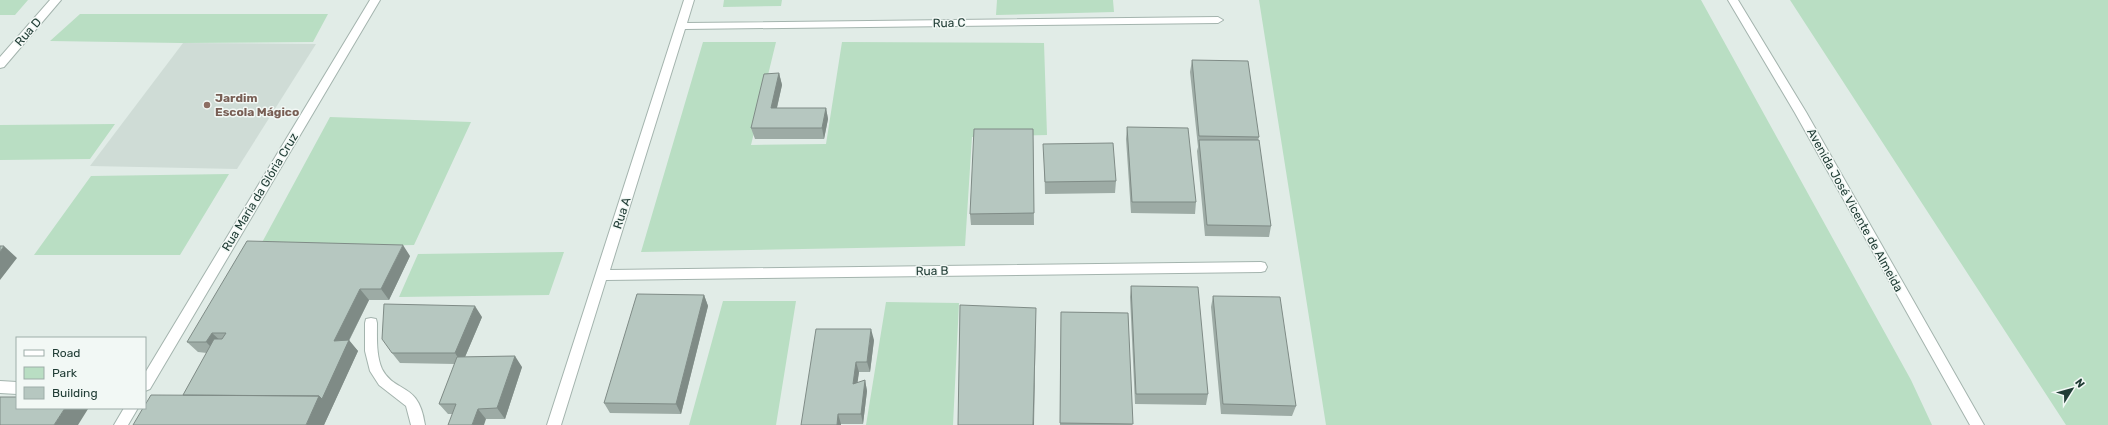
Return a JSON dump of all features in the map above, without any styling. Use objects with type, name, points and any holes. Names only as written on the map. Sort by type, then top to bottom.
[{"type":"street","name":"Rua D","points":[[0,64],[56,0]]},
{"type":"street","name":"Rua Maria da Glória Cruz","points":[[146,383],[375,0]]},
{"type":"street","name":"Rua A","points":[[554,425],[689,0]]},
{"type":"street","name":"Avenida José Vicente de Almeida","points":[[1733,0],[1800,112],[1975,424]]},
{"type":"street","name":"Rua C","points":[[681,26],[1218,20]]},
{"type":"street","points":[[0,48],[14,48]]},
{"type":"street","name":"Rua B","points":[[602,275],[1261,267]]},
{"type":"street","points":[[371,323],[371,347],[374,366],[380,378],[403,394],[414,406],[418,425]]},
{"type":"street","points":[[0,387],[16,388]]},
{"type":"street","points":[[121,425],[130,409]]},
{"type":"shaded area","name":"Jardim Escola Mágico","points":[[183,43],[316,44],[237,169],[90,166]]},
{"type":"green space","points":[[0,0],[28,0],[15,15],[0,15]]},
{"type":"green space","points":[[724,0],[782,0],[781,6],[723,7]]},
{"type":"green space","points":[[997,0],[1113,0],[1114,12],[996,15]]},
{"type":"green space","points":[[1259,0],[1701,0],[1911,380],[1932,425],[1326,425]]},
{"type":"green space","points":[[1790,0],[2108,0],[2108,425],[2066,425]]},
{"type":"green space","points":[[80,14],[328,14],[313,42],[181,43],[50,41]]},
{"type":"green space","points":[[703,42],[776,42],[751,145],[826,144],[842,42],[1044,43],[1047,135],[972,137],[965,246],[641,252]]},
{"type":"green space","points":[[330,117],[471,122],[414,245],[259,248]]},
{"type":"green space","points":[[115,124],[90,159],[0,160],[0,125]]},
{"type":"green space","points":[[229,174],[180,255],[34,255],[91,176]]},
{"type":"green space","points":[[564,252],[549,295],[399,297],[418,254]]},
{"type":"green space","points":[[723,301],[796,301],[776,425],[689,425]]},
{"type":"green space","points":[[886,302],[959,303],[953,425],[866,425]]},
{"type":"building","points":[[1192,60],[1248,61],[1259,137],[1199,136]]},
{"type":"building","points":[[779,73],[771,108],[826,108],[822,128],[751,128],[764,74]]},
{"type":"building","points":[[1127,127],[1188,128],[1196,202],[1132,202]]},
{"type":"building","points":[[974,129],[1033,129],[1034,213],[970,214]]},
{"type":"building","points":[[1199,140],[1259,140],[1271,226],[1207,225]]},
{"type":"building","points":[[1113,143],[1116,181],[1045,182],[1043,144]]},
{"type":"building","points":[[247,241],[403,245],[381,289],[360,289],[334,341],[349,340],[322,399],[319,396],[183,395],[214,339],[222,339],[226,333],[212,333],[206,342],[187,342]]},
{"type":"building","points":[[0,246],[4,246],[0,252]]},
{"type":"building","points":[[1131,286],[1198,287],[1208,394],[1136,394]]},
{"type":"building","points":[[637,294],[704,295],[676,404],[604,403]]},
{"type":"building","points":[[1213,296],[1280,297],[1296,406],[1223,404]]},
{"type":"building","points":[[384,304],[475,306],[455,353],[392,353],[382,339]]},
{"type":"building","points":[[960,305],[1036,308],[1033,425],[958,425]]},
{"type":"building","points":[[1061,312],[1128,313],[1133,424],[1060,423]]},
{"type":"building","points":[[816,329],[871,329],[867,362],[856,362],[853,384],[865,380],[861,414],[838,414],[837,425],[801,425]]},
{"type":"building","points":[[515,356],[497,408],[478,409],[472,425],[448,425],[456,404],[439,404],[457,357]]},
{"type":"building","points":[[151,395],[319,396],[306,425],[133,425],[142,409],[146,409],[146,403]]},
{"type":"building","points":[[0,397],[16,397],[16,409],[64,409],[54,425],[0,425]]},
{"type":"place","name":"Jardim Escola Mágico","points":[[207,105]]}]
